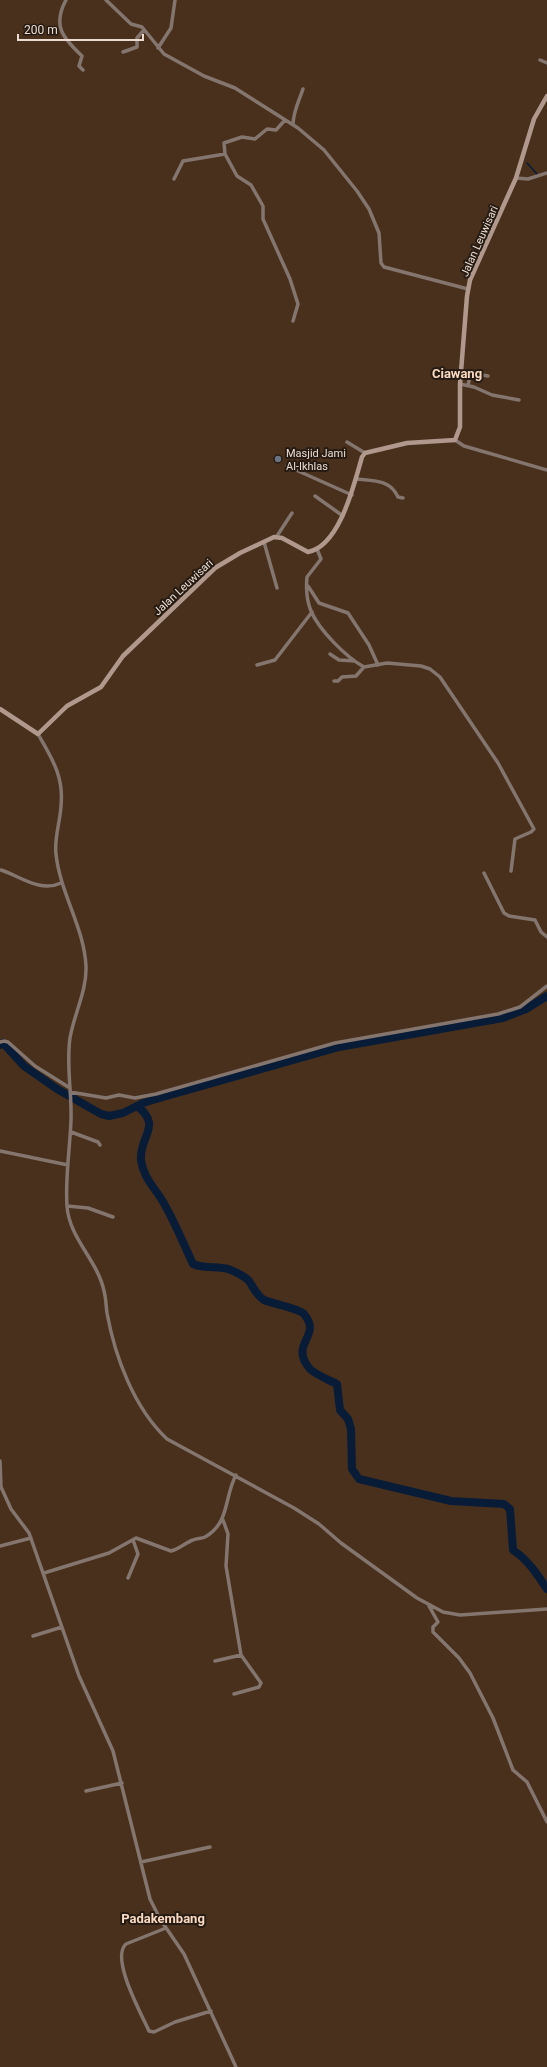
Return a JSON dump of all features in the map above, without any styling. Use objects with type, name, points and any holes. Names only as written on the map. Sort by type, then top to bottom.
[{"type":"main road","name":"Jalan Leuwisari","points":[[455,440],[460,427],[460,384],[468,290],[475,268],[516,178],[534,119],[547,96]]},
{"type":"main road","points":[[277,536],[305,551],[317,549],[343,516],[352,495],[365,453],[407,444],[455,440]]},
{"type":"main road","name":"Jalan Leuwisari","points":[[38,734],[67,706],[101,687],[123,656],[215,568],[234,556],[277,536]]},
{"type":"main road","points":[[0,709],[38,734]]},
{"type":"street","points":[[66,0],[60,13],[59,24],[71,47],[82,56],[79,66],[83,70]]},
{"type":"street","points":[[106,0],[131,24],[144,30],[164,54],[204,76],[235,88],[293,125],[330,156],[363,200],[377,225],[380,241],[381,263],[384,267],[468,290]]},
{"type":"street","points":[[158,48],[171,28],[175,0]]},
{"type":"street","points":[[123,52],[136,47],[136,38],[144,30]]},
{"type":"street","points":[[540,60],[547,63]]},
{"type":"street","points":[[293,125],[293,113],[298,106],[303,89]]},
{"type":"street","points":[[285,120],[276,130],[267,129],[255,139],[242,137],[224,143],[225,154],[237,176],[252,186],[263,206],[263,218],[290,279],[298,304],[293,321]]},
{"type":"street","points":[[174,179],[181,163],[184,160],[225,154]]},
{"type":"street","points":[[516,178],[528,179],[547,173]]},
{"type":"street","points":[[468,385],[471,373],[488,376]]},
{"type":"street","points":[[460,384],[468,385],[492,395],[519,400]]},
{"type":"street","points":[[455,440],[464,446],[547,470]]},
{"type":"street","points":[[347,442],[365,453]]},
{"type":"street","points":[[287,466],[352,495]]},
{"type":"street","points":[[356,479],[385,483],[394,488],[398,497],[404,498]]},
{"type":"street","points":[[315,496],[343,516]]},
{"type":"street","points":[[277,536],[292,513]]},
{"type":"street","points":[[264,542],[277,588]]},
{"type":"street","points":[[317,549],[321,559],[308,575],[308,602],[312,612],[344,653],[364,667]]},
{"type":"street","points":[[308,586],[319,603],[348,613],[372,651],[378,665]]},
{"type":"street","points":[[257,665],[275,660],[312,612]]},
{"type":"street","points":[[330,654],[339,660],[356,661]]},
{"type":"street","points":[[334,681],[338,681],[342,677],[356,676],[364,667],[387,663],[421,666],[440,677],[488,748],[534,829],[531,832],[515,839],[511,871]]},
{"type":"street","points":[[38,734],[57,767],[61,781],[62,805],[56,840],[56,853],[61,882],[83,946],[85,963],[85,984],[75,1016],[70,1041],[71,1132],[66,1206],[69,1220],[100,1278],[113,1338],[134,1396],[144,1414],[168,1439],[236,1475],[319,1524],[341,1543],[428,1604],[442,1612],[454,1614],[547,1609]]},
{"type":"street","points":[[1,870],[37,885],[45,886],[61,882]]},
{"type":"street","points":[[484,873],[504,913],[509,916],[535,920],[542,934],[547,937]]},
{"type":"street","points":[[0,1042],[8,1042],[40,1069],[70,1091],[106,1098],[119,1095],[135,1098],[156,1094],[335,1043],[510,1011],[529,1001],[547,986]]},
{"type":"street","points":[[71,1132],[98,1142],[100,1145]]},
{"type":"street","points":[[0,1151],[68,1165]]},
{"type":"street","points":[[66,1206],[88,1208],[113,1217]]},
{"type":"street","points":[[0,1461],[1,1487],[11,1509],[31,1538],[79,1676],[109,1740],[122,1783],[150,1899],[166,1928],[184,1954],[236,2067]]},
{"type":"street","points":[[234,1694],[259,1687],[261,1685],[260,1680],[241,1655],[226,1566],[228,1534],[223,1520],[229,1489],[236,1475]]},
{"type":"street","points":[[44,1573],[110,1553],[139,1538],[171,1551],[192,1540],[204,1537],[223,1520]]},
{"type":"street","points":[[0,1546],[31,1538]]},
{"type":"street","points":[[128,1578],[138,1554],[133,1540]]},
{"type":"street","points":[[428,1604],[438,1622],[433,1627],[433,1632],[459,1658],[470,1673],[493,1718],[513,1770],[527,1782],[547,1822]]},
{"type":"street","points":[[33,1636],[62,1627]]},
{"type":"street","points":[[215,1661],[241,1655]]},
{"type":"street","points":[[86,1790],[122,1783]]},
{"type":"street","points":[[141,1862],[210,1847]]},
{"type":"street","points":[[166,1928],[126,1944],[122,1950],[123,1966],[129,1988],[149,2031],[154,2032],[175,2022],[211,2011]]},
{"type":"waterway","points":[[527,163],[537,174]]},
{"type":"waterway","points":[[0,1045],[3,1043],[24,1066],[57,1089],[101,1114],[109,1116],[123,1113],[143,1103],[339,1047],[503,1018],[526,1009],[547,996]]},
{"type":"waterway","points":[[137,1106],[145,1113],[149,1126],[141,1152],[144,1172],[149,1182],[162,1200],[193,1264],[228,1269],[243,1276],[249,1281],[261,1298],[301,1312],[309,1322],[310,1329],[303,1346],[302,1353],[304,1360],[310,1369],[337,1384],[340,1410],[348,1419],[351,1429],[352,1469],[359,1479],[451,1501],[504,1504],[510,1509],[513,1550],[528,1563],[547,1589]]},
{"type":"place","name":"Masjid Jami Al-Ikhlas","points":[[278,459]]},
{"type":"district","name":"Ciawang","points":[[457,373]]},
{"type":"district","name":"Padakembang","points":[[163,1918]]}]
